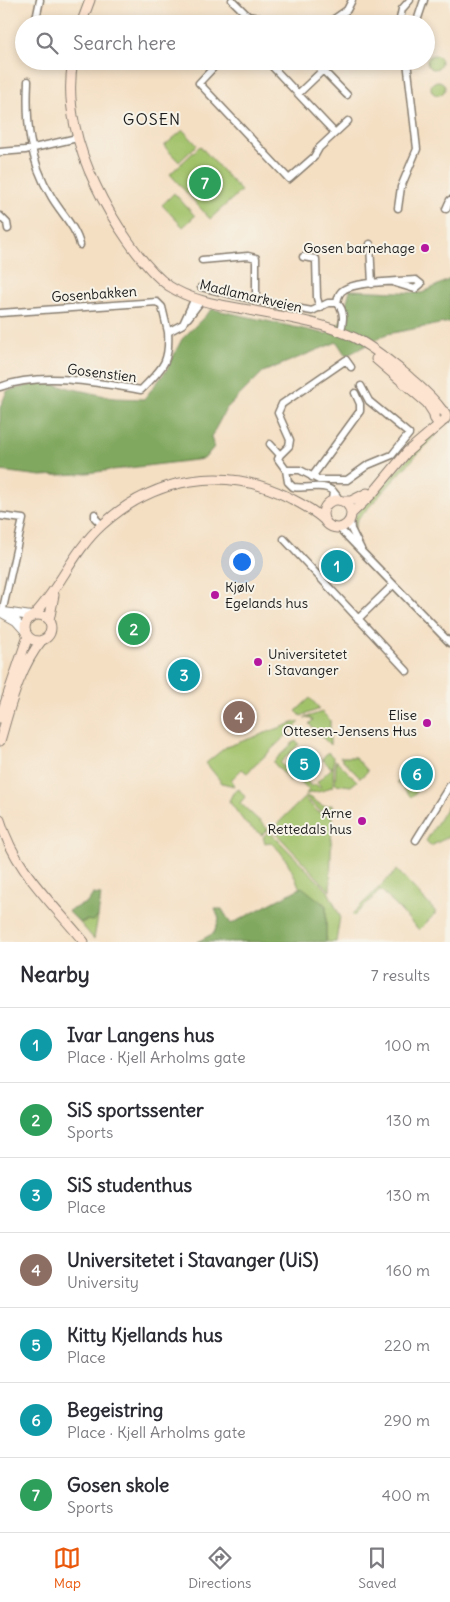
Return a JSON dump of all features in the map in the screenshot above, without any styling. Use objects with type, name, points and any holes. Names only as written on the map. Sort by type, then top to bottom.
[{"type":"main road","points":[[84,15],[90,0]]},
{"type":"main road","name":"Madlamarkveien","points":[[73,70],[72,107],[77,138],[85,165],[116,222],[131,243],[169,286],[198,299],[337,331],[355,338],[394,364],[432,396],[443,417]]},
{"type":"main road","points":[[0,718],[26,633],[26,624],[44,604],[81,548],[102,525],[123,509],[152,493],[179,484],[205,479],[246,481],[276,491],[318,514],[332,527],[339,528],[346,525],[407,452],[443,417]]},
{"type":"main road","points":[[297,502],[335,502],[358,498],[376,488]]},
{"type":"main road","points":[[335,502],[349,507],[351,517]]},
{"type":"main road","points":[[326,522],[324,514],[335,502]]},
{"type":"main road","points":[[0,741],[18,682],[34,650],[49,634],[49,621],[56,585]]},
{"type":"main road","points":[[32,616],[42,616],[49,621]]},
{"type":"main road","points":[[26,633],[34,640],[42,640]]},
{"type":"main road","points":[[0,820],[8,842],[22,870],[84,942]]},
{"type":"street","points":[[37,15],[40,0]]},
{"type":"street","points":[[232,0],[247,15]]},
{"type":"street","points":[[340,15],[347,10],[352,0]]},
{"type":"street","points":[[401,15],[402,9],[410,0]]},
{"type":"street","points":[[419,15],[424,0]]},
{"type":"street","points":[[212,70],[199,83],[289,179],[314,157],[319,148],[348,121]]},
{"type":"street","points":[[275,70],[335,133]]},
{"type":"street","points":[[398,208],[401,187],[417,149],[408,70]]},
{"type":"street","points":[[298,94],[322,71],[347,95]]},
{"type":"street","points":[[28,81],[27,116],[35,165],[44,185],[76,231],[80,245]]},
{"type":"street","points":[[0,152],[32,148],[77,138]]},
{"type":"street","points":[[446,208],[450,200]]},
{"type":"street","points":[[0,216],[7,223],[8,229]]},
{"type":"street","points":[[370,244],[372,284]]},
{"type":"street","points":[[202,260],[248,256],[256,258],[256,300]]},
{"type":"street","points":[[303,257],[316,259],[317,298],[320,308]]},
{"type":"street","points":[[336,303],[341,292],[346,288],[395,283]]},
{"type":"street","points":[[201,287],[312,311],[328,303],[336,303],[342,309],[343,314],[337,331]]},
{"type":"street","points":[[168,332],[180,327],[198,299]]},
{"type":"street","name":"Gosenbakken","points":[[0,313],[157,302],[162,307],[168,332]]},
{"type":"street","name":"Gosenstien","points":[[0,387],[22,382],[51,380],[141,390],[167,359],[168,332]]},
{"type":"street","points":[[335,502],[333,491],[327,487],[293,487],[288,482],[286,470],[278,458],[289,446],[290,440],[278,413],[282,404],[346,360],[351,367]]},
{"type":"street","points":[[286,470],[300,470],[319,480],[343,480],[351,478],[368,465],[390,457],[409,434],[369,401],[361,386]]},
{"type":"street","points":[[312,477],[360,411],[360,404],[355,393]]},
{"type":"street","points":[[270,444],[280,455]]},
{"type":"street","points":[[95,514],[95,518],[102,525]]},
{"type":"street","points":[[0,516],[24,519],[1,612]]},
{"type":"street","points":[[351,517],[351,529],[361,550]]},
{"type":"street","points":[[339,528],[450,643]]},
{"type":"street","points":[[284,540],[407,671]]},
{"type":"street","points":[[358,619],[393,585]]},
{"type":"street","points":[[1,612],[32,616]]},
{"type":"street","points":[[1,612],[16,621],[26,633]]},
{"type":"street","points":[[416,840],[450,785]]},
{"type":"green space","points":[[435,55],[441,59],[441,65],[435,69]]},
{"type":"green space","points":[[435,81],[441,81],[445,88],[441,95],[435,95],[431,91],[431,85]]},
{"type":"green space","points":[[183,130],[197,145],[179,162],[164,146]]},
{"type":"green space","points":[[200,146],[241,191],[210,219],[170,174]]},
{"type":"green space","points":[[174,193],[195,216],[183,227],[162,205]]},
{"type":"green space","points":[[450,279],[450,322],[387,334],[346,356],[337,342],[263,372],[226,409],[211,437],[214,447],[204,459],[79,474],[41,476],[0,471],[0,408],[7,391],[42,382],[114,398],[144,399],[166,371],[182,339],[212,309],[326,334],[341,322],[350,290],[422,293]]},
{"type":"green space","points":[[433,432],[436,434],[357,520],[354,530],[355,516]]},
{"type":"green space","points":[[310,698],[320,709],[301,716],[296,711]]},
{"type":"green space","points":[[322,712],[330,720],[330,745],[309,724],[313,720],[304,718]]},
{"type":"green space","points":[[300,722],[247,773],[242,769],[231,780],[234,786],[222,783],[206,763],[226,747]]},
{"type":"green space","points":[[295,741],[299,744],[280,763],[293,777],[296,777],[291,782],[273,762]]},
{"type":"green space","points":[[328,752],[334,758],[333,786],[322,791],[306,794],[309,790],[298,779],[302,776],[312,787],[315,784],[320,788],[317,782],[333,767],[330,767],[322,759]]},
{"type":"green space","points":[[340,757],[355,757],[368,771],[360,778]]},
{"type":"green space","points":[[336,760],[357,781],[351,786],[335,784]]},
{"type":"green space","points":[[413,768],[427,782],[411,797],[397,782]]},
{"type":"green space","points":[[239,789],[245,797],[240,803],[268,829],[262,835],[246,824],[229,801],[233,793]]},
{"type":"green space","points":[[307,796],[323,806],[332,805],[332,813],[319,810],[305,797]]},
{"type":"green space","points":[[304,798],[318,812],[332,816],[330,891],[272,829]]},
{"type":"green space","points":[[450,802],[450,836],[431,846],[426,841]]},
{"type":"green space","points":[[269,831],[328,891],[340,916],[336,942],[326,942],[326,906],[302,888],[300,889],[284,857],[270,842],[265,843],[263,837]]},
{"type":"green space","points":[[397,870],[435,911],[435,914],[419,930],[381,890],[354,916],[352,914]]},
{"type":"green space","points":[[302,887],[326,906],[326,942],[197,942],[214,933],[219,919],[215,909],[222,909],[231,924]]},
{"type":"green space","points":[[93,894],[101,895],[98,917],[93,921],[85,920],[80,923],[68,911],[88,902]]},
{"type":"green space","points":[[98,917],[94,939],[80,923]]},
{"type":"place","name":"Gosen skole","points":[[205,183]]},
{"type":"place","name":"Gosen barnehage","points":[[425,248]]},
{"type":"place","name":"Ivar Langens hus","points":[[337,566]]},
{"type":"place","name":"Kjølv Egelands hus","points":[[215,595]]},
{"type":"place","name":"SiS sportssenter","points":[[134,629]]},
{"type":"place","name":"Universitetet i Stavanger","points":[[258,662]]},
{"type":"place","name":"SiS studenthus","points":[[184,675]]},
{"type":"place","name":"Universitetet i Stavanger (UiS)","points":[[239,717]]},
{"type":"place","name":"Elise Ottesen-Jensens Hus","points":[[427,723]]},
{"type":"place","name":"Kitty Kjellands hus","points":[[304,764]]},
{"type":"place","name":"Begeistring","points":[[417,774]]},
{"type":"place","name":"Arne Rettedals hus","points":[[362,821]]},
{"type":"district","name":"GOSEN","points":[[152,119]]}]
